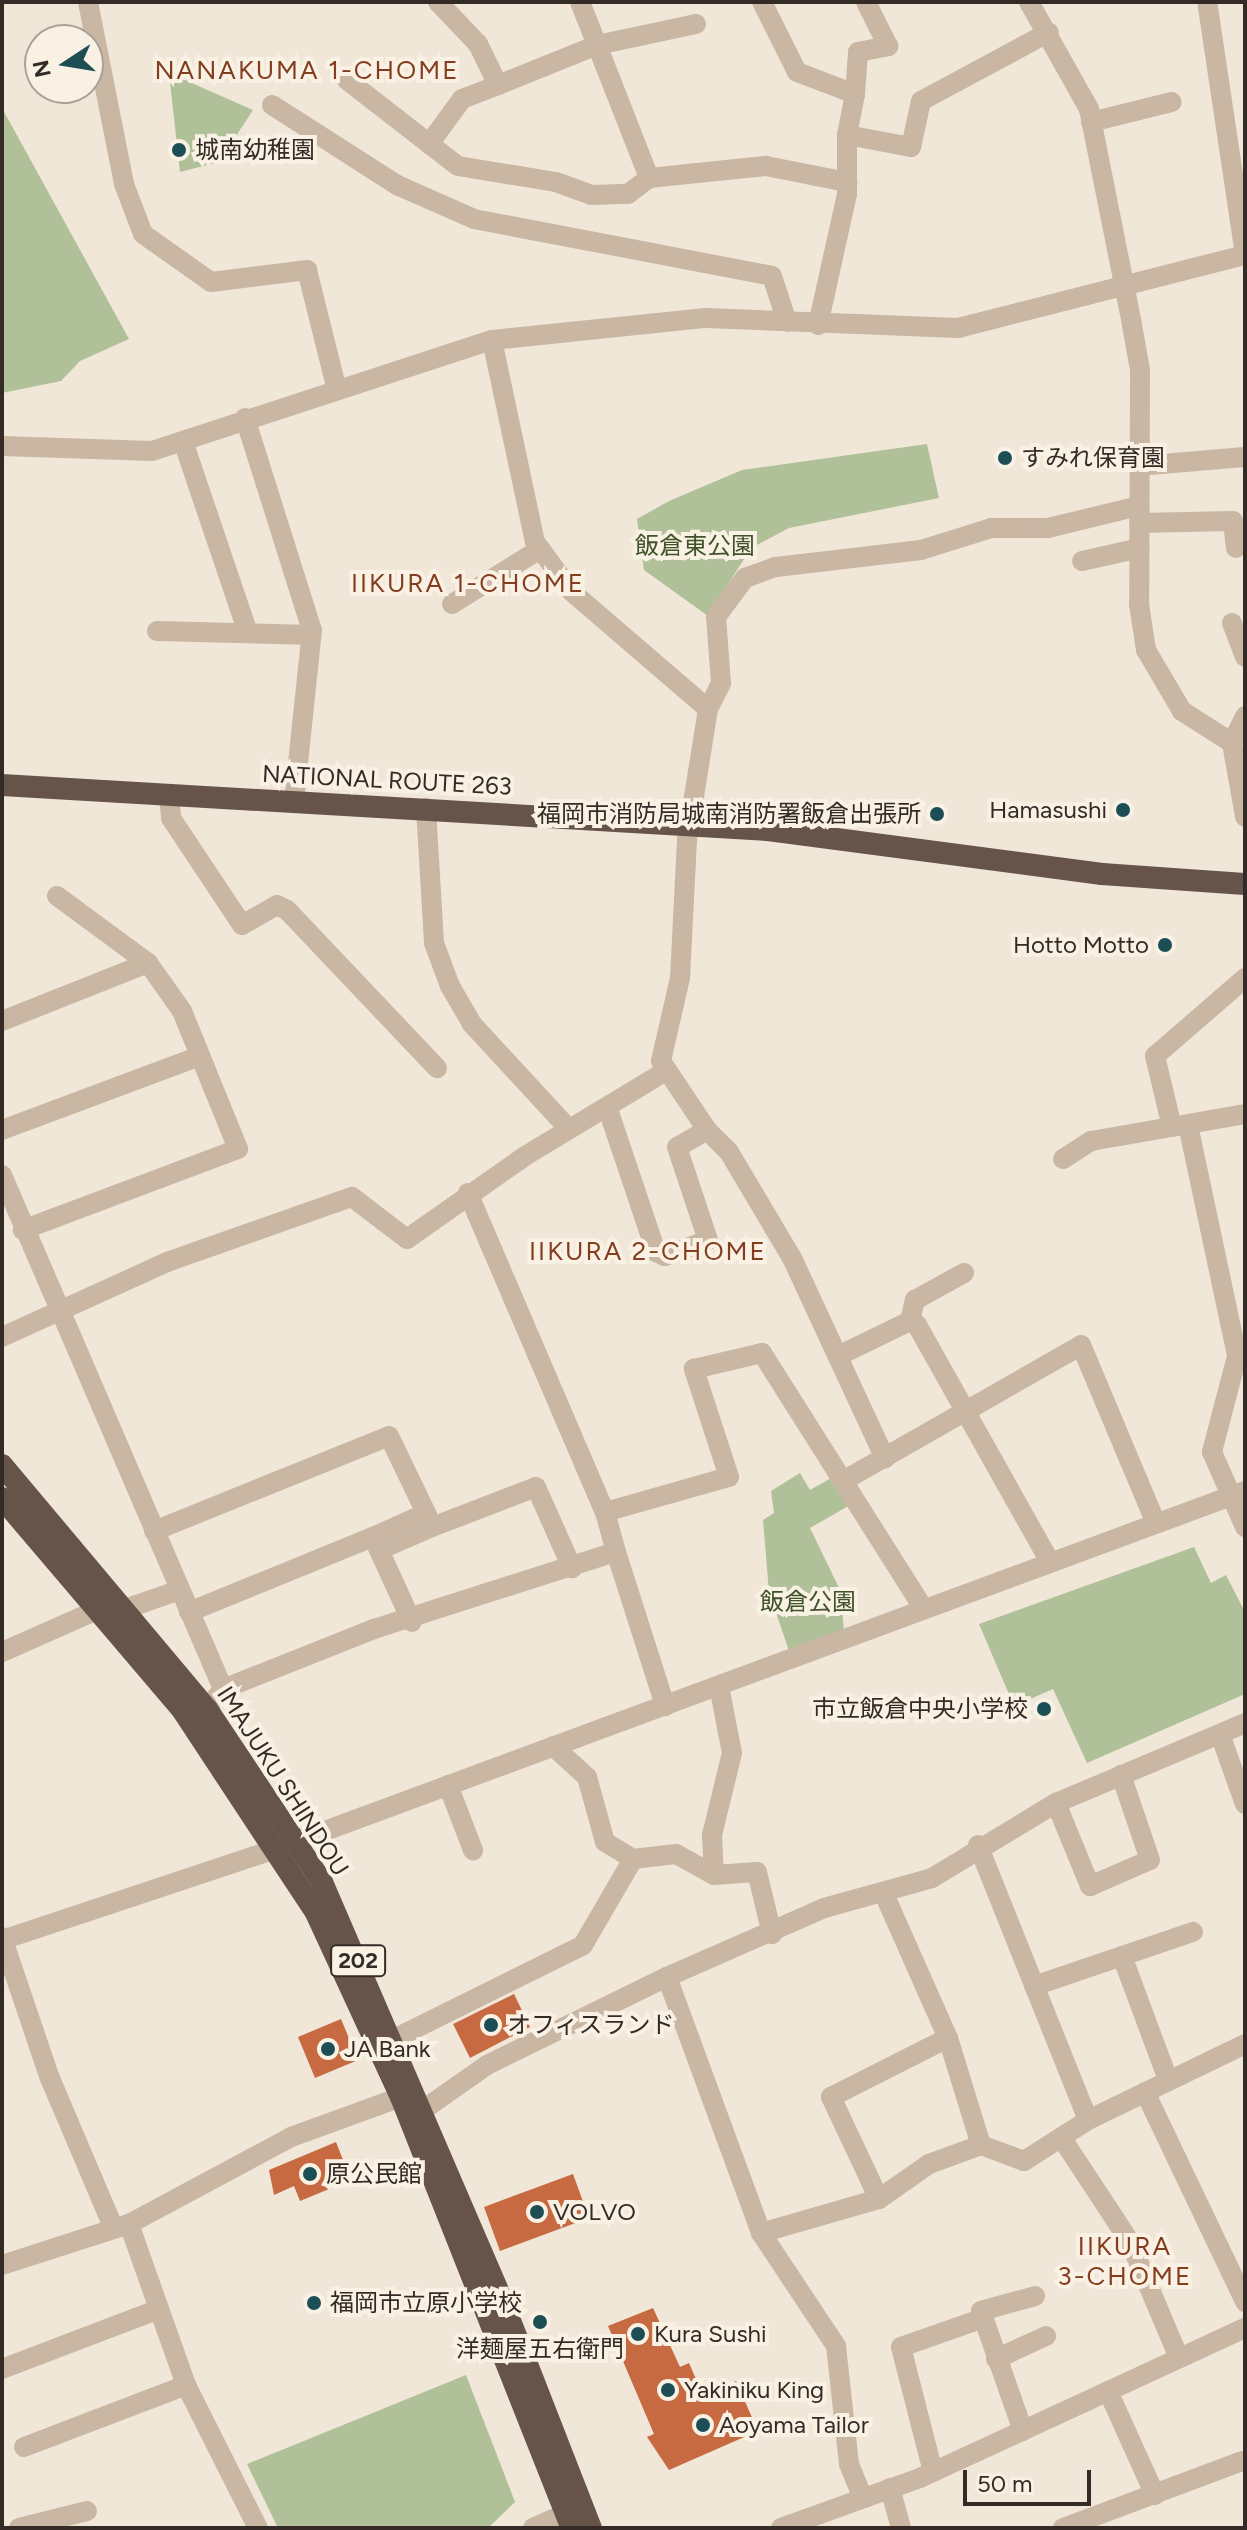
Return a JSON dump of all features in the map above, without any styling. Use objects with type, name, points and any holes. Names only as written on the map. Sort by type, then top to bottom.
[{"type":"highway","name":"NATIONAL ROUTE 263","points":[[2,785],[688,825],[1102,874],[1245,884]]},
{"type":"highway","name":"IMAJUKU SHINDOU","points":[[2,1465],[207,1709],[287,1845],[394,2039],[591,2528]]},
{"type":"highway","name":"IMAJUKU SHINDOU","points":[[2,1498],[183,1711],[287,1845],[401,2097],[569,2520]]},
{"type":"street","points":[[88,2],[124,184],[143,234],[211,282],[307,270],[336,386]]},
{"type":"street","points":[[438,2],[478,44],[498,85]]},
{"type":"street","points":[[580,2],[649,178]]},
{"type":"street","points":[[762,2],[797,72],[855,94]]},
{"type":"street","points":[[818,325],[847,182],[847,135],[855,94],[858,52],[888,46],[866,2]]},
{"type":"street","points":[[1029,2],[1049,32],[1091,122],[1120,285],[1140,370],[1140,616],[1158,679],[1182,711],[1232,743]]},
{"type":"street","points":[[2,446],[112,455],[183,441],[336,386],[492,340],[706,318],[818,325],[958,328],[1245,255],[1207,2]]},
{"type":"street","points":[[429,144],[462,99],[597,45],[696,24]]},
{"type":"street","points":[[847,135],[911,147],[921,101],[1049,32]]},
{"type":"street","points":[[347,80],[458,166],[556,182],[592,195],[628,194],[649,178],[766,166],[847,182]]},
{"type":"street","points":[[1091,122],[1172,102]]},
{"type":"street","points":[[272,105],[397,185],[474,219],[772,276],[787,322]]},
{"type":"street","points":[[492,340],[523,508],[540,549],[572,592],[708,709]]},
{"type":"street","points":[[245,418],[311,635],[294,801]]},
{"type":"street","points":[[183,441],[248,633]]},
{"type":"street","points":[[1138,466],[1245,457]]},
{"type":"street","points":[[885,1458],[792,1258],[729,1152],[707,1130],[661,1061],[688,903],[688,825],[708,709],[721,683],[716,617],[745,578],[776,567],[921,550],[991,528],[1048,528],[1139,515],[1233,521],[1236,548]]},
{"type":"street","points":[[1082,561],[1140,548]]},
{"type":"street","points":[[452,604],[540,549]]},
{"type":"street","points":[[1232,623],[1245,657]]},
{"type":"street","points":[[157,631],[311,635]]},
{"type":"street","points":[[1245,716],[1232,743],[1245,817]]},
{"type":"street","points":[[169,795],[171,818],[242,925],[277,905],[287,910],[437,1068]]},
{"type":"street","points":[[426,808],[434,943],[450,986],[472,1024],[569,1129]]},
{"type":"street","points":[[23,1230],[238,1149],[182,1011],[148,963],[57,896]]},
{"type":"street","points":[[2,1021],[148,963]]},
{"type":"street","points":[[1245,978],[1155,1056],[1180,1126],[1237,1356],[1212,1452],[1238,1494],[1245,1527]]},
{"type":"street","points":[[2,1130],[200,1056]]},
{"type":"street","points":[[2,1337],[167,1262],[352,1197],[407,1239],[468,1193],[666,1071]]},
{"type":"street","points":[[608,1109],[656,1252],[665,1256],[708,1240],[677,1147],[707,1130]]},
{"type":"street","points":[[1063,1159],[1091,1141],[1245,1114]]},
{"type":"street","points":[[2,1175],[58,1313],[223,1689]]},
{"type":"street","points":[[468,1193],[605,1512],[665,1706]]},
{"type":"street","points":[[964,1273],[915,1300],[910,1321],[1050,1562]]},
{"type":"street","points":[[838,1356],[910,1321]]},
{"type":"street","points":[[843,1481],[1081,1345],[1156,1523]]},
{"type":"street","points":[[605,1512],[729,1477],[694,1369],[742,1352],[762,1353],[924,1609]]},
{"type":"street","points":[[154,1531],[389,1436],[429,1520]]},
{"type":"street","points":[[189,1612],[376,1543],[429,1520],[536,1487],[572,1568]]},
{"type":"street","points":[[258,2528],[186,2385],[159,2309],[49,2076],[2,1939],[287,1845],[1238,1494]]},
{"type":"street","points":[[376,1543],[412,1622]]},
{"type":"street","points":[[207,1709],[223,1689],[374,1629],[412,1622],[616,1552]]},
{"type":"street","points":[[125,1609],[180,1590]]},
{"type":"street","points":[[2,1652],[99,1609]]},
{"type":"street","points":[[714,1875],[712,1835],[732,1753],[719,1686]]},
{"type":"street","points":[[423,2110],[487,2065],[667,1977],[772,1934],[824,1908],[885,1896],[932,1878],[978,1845],[1056,1803],[1221,1737],[1245,1723]]},
{"type":"street","points":[[1221,1737],[1245,1804]]},
{"type":"street","points":[[553,1746],[587,1777],[605,1842],[633,1859],[676,1854],[714,1875],[757,1872],[772,1934]]},
{"type":"street","points":[[1056,1803],[1090,1886],[1150,1860],[1121,1775]]},
{"type":"street","points":[[448,1785],[473,1850]]},
{"type":"street","points":[[978,1845],[1088,2120]]},
{"type":"street","points":[[394,2039],[583,1945],[633,1859]]},
{"type":"street","points":[[885,1896],[948,2038],[981,2145]]},
{"type":"street","points":[[1034,1986],[1193,1932]]},
{"type":"street","points":[[1122,1956],[1168,2080]]},
{"type":"street","points":[[667,1977],[761,2233],[836,2346],[849,2464],[863,2498]]},
{"type":"street","points":[[879,2199],[831,2097],[948,2038]]},
{"type":"street","points":[[761,2233],[879,2199],[929,2164],[981,2145],[1024,2161],[1088,2120],[1245,2044]]},
{"type":"street","points":[[1145,2092],[1245,2302]]},
{"type":"street","points":[[2,2265],[121,2226],[291,2137],[401,2097]]},
{"type":"street","points":[[1061,2137],[1130,2242],[1179,2358]]},
{"type":"street","points":[[1023,2431],[981,2311],[1035,2296]]},
{"type":"street","points":[[2,2369],[159,2309]]},
{"type":"street","points":[[933,2472],[901,2347],[984,2318]]},
{"type":"street","points":[[781,2528],[933,2472],[1245,2328]]},
{"type":"street","points":[[996,2359],[1046,2336]]},
{"type":"street","points":[[24,2447],[186,2385]]},
{"type":"street","points":[[1108,2391],[1155,2495]]},
{"type":"street","points":[[1063,2528],[1100,2522],[1155,2495],[1244,2464]]},
{"type":"street","points":[[890,2488],[901,2528]]},
{"type":"street","points":[[19,2528],[87,2511]]},
{"type":"street","points":[[533,2528],[569,2520]]},
{"type":"green space","points":[[169,73],[253,110],[219,162],[180,172]]},
{"type":"green space","points":[[2,108],[129,339],[80,361],[61,381],[2,393]]},
{"type":"green space","name":"飯倉東公園","points":[[927,444],[939,498],[789,528],[751,548],[708,616],[644,570],[637,519],[669,501],[742,470]]},
{"type":"green space","name":"飯倉公園","points":[[800,1473],[810,1490],[833,1477],[850,1505],[810,1528],[841,1592],[844,1634],[790,1654],[769,1592],[763,1520],[774,1513],[771,1491]]},
{"type":"green space","points":[[1194,1547],[1211,1583],[1226,1575],[1245,1612],[1245,1694],[1087,1763],[1053,1689],[1014,1706],[979,1624]]},
{"type":"green space","points":[[466,2375],[515,2502],[488,2528],[278,2528],[247,2464]]},
{"type":"building","name":"オフィスランド","points":[[514,1994],[530,2027],[470,2058],[453,2024]]},
{"type":"building","name":"JA Bank","points":[[341,2019],[358,2060],[315,2078],[298,2037]]},
{"type":"building","name":"原公民館","points":[[336,2142],[351,2180],[300,2201],[294,2186],[274,2195],[269,2170]]},
{"type":"building","name":"VOLVO","points":[[573,2174],[589,2218],[500,2251],[484,2207]]},
{"type":"building","points":[[653,2308],[680,2367],[689,2363],[703,2395],[736,2381],[758,2431],[669,2470],[647,2437],[654,2434],[608,2326]]},
{"type":"place","name":"城南幼稚園","points":[[179,150]]},
{"type":"place","name":"すみれ保育園","points":[[1005,458]]},
{"type":"place","name":"Hamasushi","points":[[1123,810]]},
{"type":"place","name":"福岡市消防局城南消防署飯倉出張所","points":[[937,814]]},
{"type":"place","name":"Hotto Motto","points":[[1165,945]]},
{"type":"place","name":"市立飯倉中央小学校","points":[[1044,1709]]},
{"type":"place","name":"オフィスランド","points":[[491,2025]]},
{"type":"place","name":"JA Bank","points":[[328,2049]]},
{"type":"place","name":"原公民館","points":[[310,2174]]},
{"type":"place","name":"VOLVO","points":[[537,2212]]},
{"type":"place","name":"福岡市立原小学校","points":[[314,2303]]},
{"type":"place","name":"洋麺屋五右衛門","points":[[540,2322]]},
{"type":"place","name":"Kura Sushi","points":[[638,2334]]},
{"type":"place","name":"Yakiniku King","points":[[668,2390]]},
{"type":"place","name":"Aoyama Tailor","points":[[703,2425]]},
{"type":"district","name":"NANAKUMA 1-CHOME","points":[[307,71]]},
{"type":"district","name":"IIKURA 1-CHOME","points":[[468,584]]},
{"type":"district","name":"IIKURA 2-CHOME","points":[[648,1252]]},
{"type":"district","name":"IIKURA 3-CHOME","points":[[1125,2262]]}]
